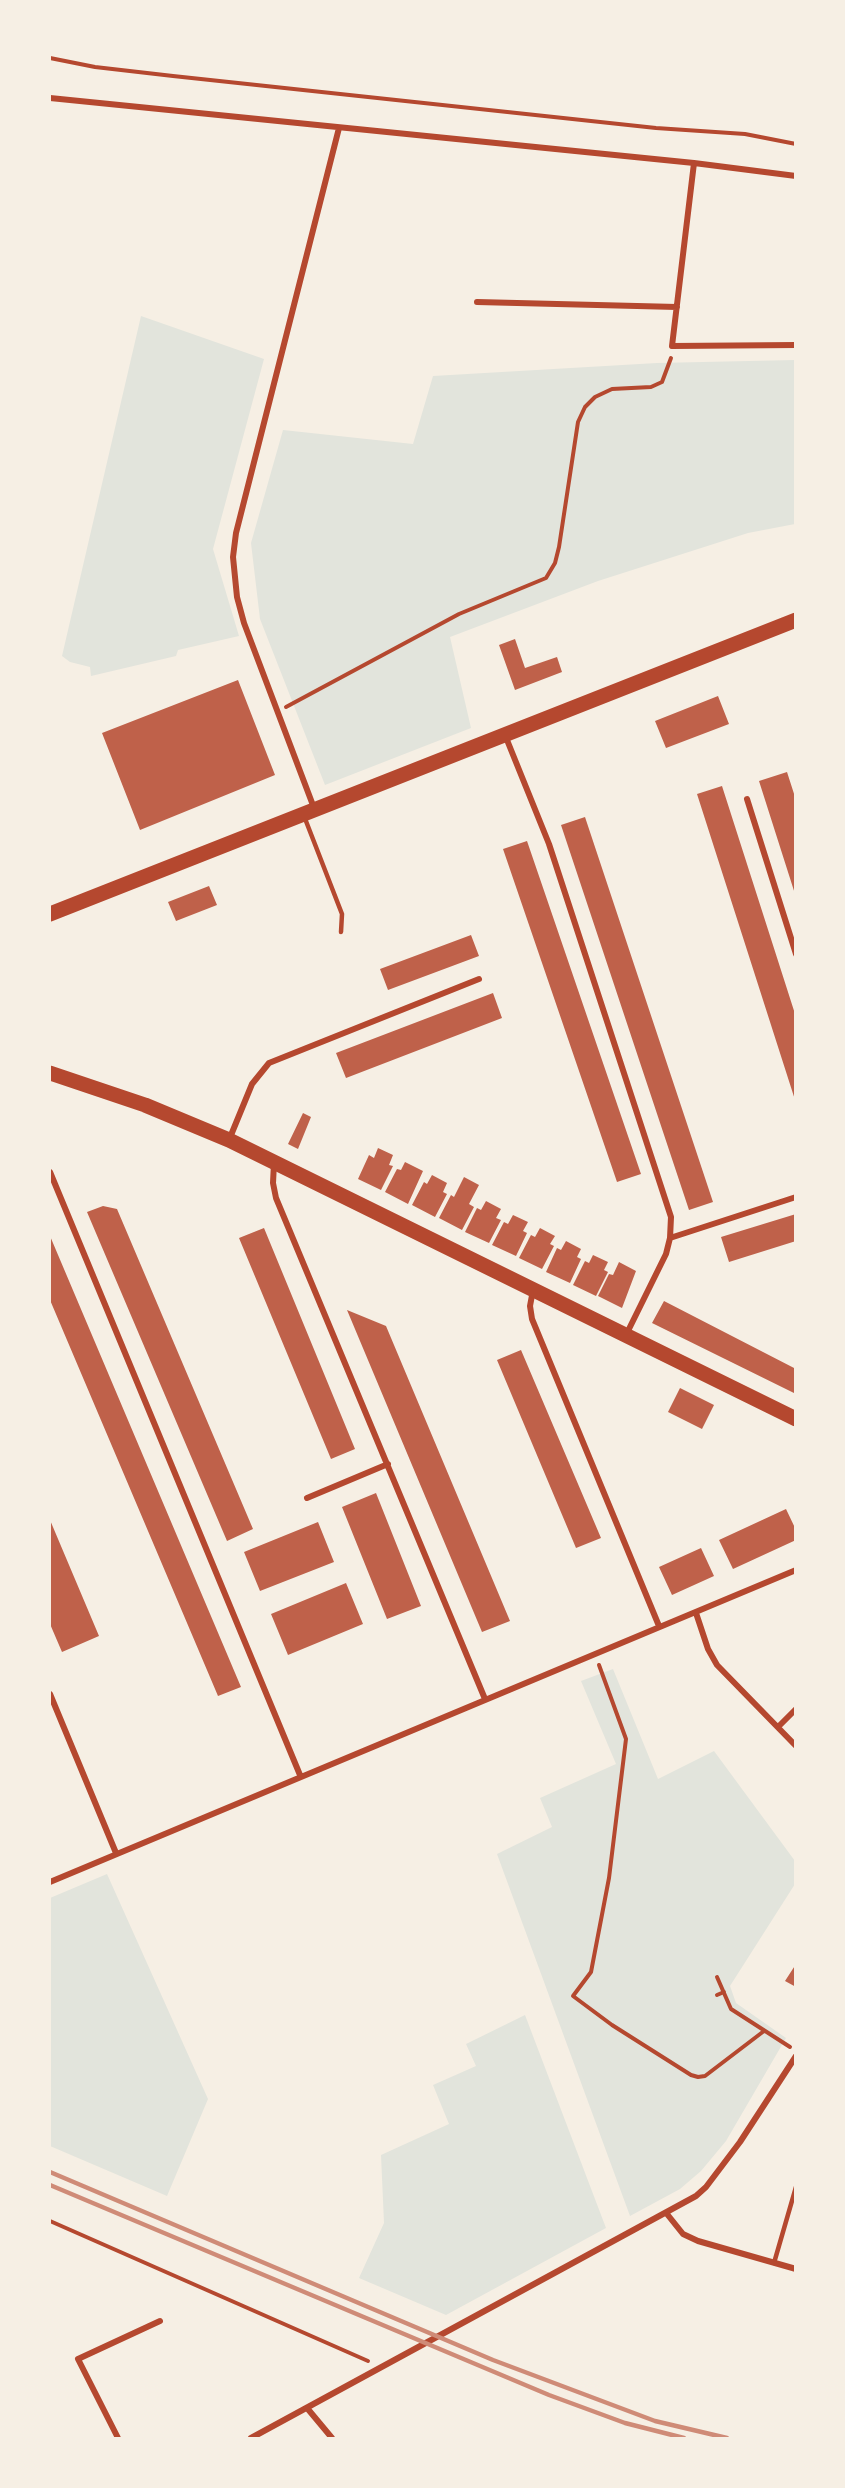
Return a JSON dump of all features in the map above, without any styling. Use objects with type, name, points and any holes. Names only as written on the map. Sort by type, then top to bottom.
[{"type":"main road","points":[[50,914],[795,622]]},
{"type":"main road","points":[[50,1073],[145,1105],[229,1140],[795,1419]]},
{"type":"street","points":[[50,98],[694,163],[795,176]]},
{"type":"street","points":[[310,814],[237,597],[233,557],[236,533],[339,128]]},
{"type":"street","points":[[694,163],[672,346],[795,345]]},
{"type":"street","points":[[477,302],[677,307]]},
{"type":"street","points":[[505,735],[549,844],[670,1217],[670,1238],[656,1276],[626,1335]]},
{"type":"street","points":[[747,799],[795,954]]},
{"type":"street","points":[[229,1140],[252,1084],[269,1064],[479,979]]},
{"type":"street","points":[[275,1162],[273,1183],[276,1198],[485,1700]]},
{"type":"street","points":[[50,1172],[300,1775]]},
{"type":"street","points":[[670,1238],[795,1197]]},
{"type":"street","points":[[533,1290],[530,1306],[532,1319],[659,1626]]},
{"type":"street","points":[[307,1497],[388,1464]]},
{"type":"street","points":[[50,1882],[300,1775],[659,1626],[696,1613],[795,1570]]},
{"type":"street","points":[[696,1613],[708,1649],[717,1665],[795,1746]]},
{"type":"street","points":[[50,1694],[116,1853]]},
{"type":"street","points":[[778,1727],[795,1708]]},
{"type":"street","points":[[251,2439],[489,2307],[668,2214],[706,2187],[740,2142],[795,2056]]},
{"type":"street","points":[[668,2214],[683,2234],[698,2241],[795,2269]]},
{"type":"street","points":[[118,2439],[78,2359],[160,2321]]},
{"type":"street","points":[[307,2408],[332,2439]]},
{"type":"lane","points":[[310,814],[342,914],[341,932]]},
{"type":"lane","points":[[774,2263],[795,2187]]},
{"type":"path","points":[[50,58],[94,67],[173,76],[656,128],[744,134],[795,144]]},
{"type":"path","points":[[277,711],[359,670],[459,614],[546,578],[555,562],[559,547],[578,422],[585,407],[595,397],[612,389],[651,387],[662,382],[668,373],[672,346]]},
{"type":"path","points":[[594,1653],[626,1739],[609,1878],[591,1972],[573,1996],[612,2025],[691,2075],[698,2077],[705,2076],[764,2031]]},
{"type":"path","points":[[717,1977],[731,2009],[795,2050]]},
{"type":"path","points":[[717,1995],[724,1992]]},
{"type":"path","points":[[50,2221],[380,2366]]},
{"type":"shaded area","points":[[141,316],[264,359],[213,549],[239,636],[178,650],[176,656],[91,676],[90,667],[70,662],[62,656]]},
{"type":"shaded area","points":[[795,360],[795,524],[748,533],[598,581],[450,637],[471,728],[325,785],[260,619],[251,543],[283,430],[413,444],[433,376],[657,363]]},
{"type":"shaded area","points":[[613,1669],[658,1779],[714,1751],[795,1861],[795,1884],[730,1986],[736,2003],[786,2038],[726,2141],[701,2171],[680,2189],[630,2216],[497,1854],[552,1827],[540,1798],[616,1764],[581,1681]]},
{"type":"shaded area","points":[[107,1874],[208,2099],[167,2196],[50,2146],[50,1898]]},
{"type":"shaded area","points":[[525,2015],[606,2228],[446,2315],[359,2278],[384,2223],[381,2155],[449,2124],[433,2085],[476,2066],[466,2044]]},
{"type":"building","points":[[515,639],[525,668],[557,657],[562,672],[515,690],[499,645]]},
{"type":"building","points":[[238,680],[275,775],[140,830],[102,733]]},
{"type":"building","points":[[718,696],[729,724],[666,748],[655,721]]},
{"type":"building","points":[[787,772],[796,800],[795,894],[759,781]]},
{"type":"building","points":[[722,786],[796,1017],[796,1103],[697,794]]},
{"type":"building","points":[[585,817],[713,1202],[689,1210],[561,825]]},
{"type":"building","points":[[527,841],[641,1174],[617,1182],[503,849]]},
{"type":"building","points":[[209,886],[217,905],[176,921],[168,902]]},
{"type":"building","points":[[471,935],[479,956],[388,990],[380,969]]},
{"type":"building","points":[[493,993],[502,1018],[346,1078],[336,1053]]},
{"type":"building","points":[[303,1113],[311,1117],[298,1149],[288,1144]]},
{"type":"building","points":[[378,1148],[393,1155],[389,1165],[393,1166],[381,1190],[358,1179],[369,1155],[374,1158]]},
{"type":"building","points":[[405,1162],[423,1171],[408,1204],[385,1192],[397,1169],[401,1170]]},
{"type":"building","points":[[432,1175],[447,1183],[443,1192],[447,1194],[435,1217],[412,1205],[424,1182],[427,1184]]},
{"type":"building","points":[[464,1177],[479,1185],[469,1204],[474,1207],[462,1230],[439,1218],[451,1195],[454,1197]]},
{"type":"building","points":[[486,1201],[501,1209],[496,1218],[501,1220],[489,1243],[465,1232],[477,1208],[481,1210]]},
{"type":"building","points":[[103,1206],[117,1209],[253,1529],[227,1541],[87,1212]]},
{"type":"building","points":[[796,1214],[796,1241],[729,1262],[721,1237]]},
{"type":"building","points":[[513,1215],[528,1222],[523,1231],[527,1233],[516,1256],[492,1245],[504,1222],[508,1224]]},
{"type":"building","points":[[264,1228],[355,1449],[331,1459],[239,1238]]},
{"type":"building","points":[[540,1228],[555,1236],[550,1244],[554,1246],[542,1269],[519,1258],[531,1235],[535,1237]]},
{"type":"building","points":[[50,1236],[241,1687],[218,1696],[50,1300]]},
{"type":"building","points":[[566,1241],[581,1249],[577,1257],[581,1259],[570,1283],[546,1272],[557,1248],[561,1250]]},
{"type":"building","points":[[593,1255],[608,1262],[604,1270],[608,1272],[596,1296],[573,1285],[585,1261],[589,1263]]},
{"type":"building","points":[[619,1262],[636,1271],[622,1308],[598,1296],[609,1274],[613,1275]]},
{"type":"building","points":[[664,1301],[796,1369],[796,1394],[652,1323]]},
{"type":"building","points":[[347,1310],[386,1326],[510,1621],[482,1632]]},
{"type":"building","points":[[521,1350],[601,1538],[576,1548],[497,1360]]},
{"type":"building","points":[[680,1388],[714,1405],[702,1429],[668,1412]]},
{"type":"building","points":[[376,1493],[421,1606],[387,1619],[342,1507]]},
{"type":"building","points":[[786,1509],[796,1530],[796,1540],[733,1569],[719,1540]]},
{"type":"building","points":[[50,1520],[99,1636],[62,1652],[50,1624]]},
{"type":"building","points":[[318,1522],[334,1562],[260,1591],[244,1552]]},
{"type":"building","points":[[701,1548],[714,1576],[672,1595],[659,1567]]},
{"type":"building","points":[[346,1583],[363,1624],[288,1655],[271,1614]]},
{"type":"building","points":[[796,1964],[796,1987],[785,1981]]},
{"type":"railway","points":[[50,2172],[493,2360],[655,2421],[727,2438]]},
{"type":"railway","points":[[50,2185],[549,2395],[625,2423],[684,2438]]}]
